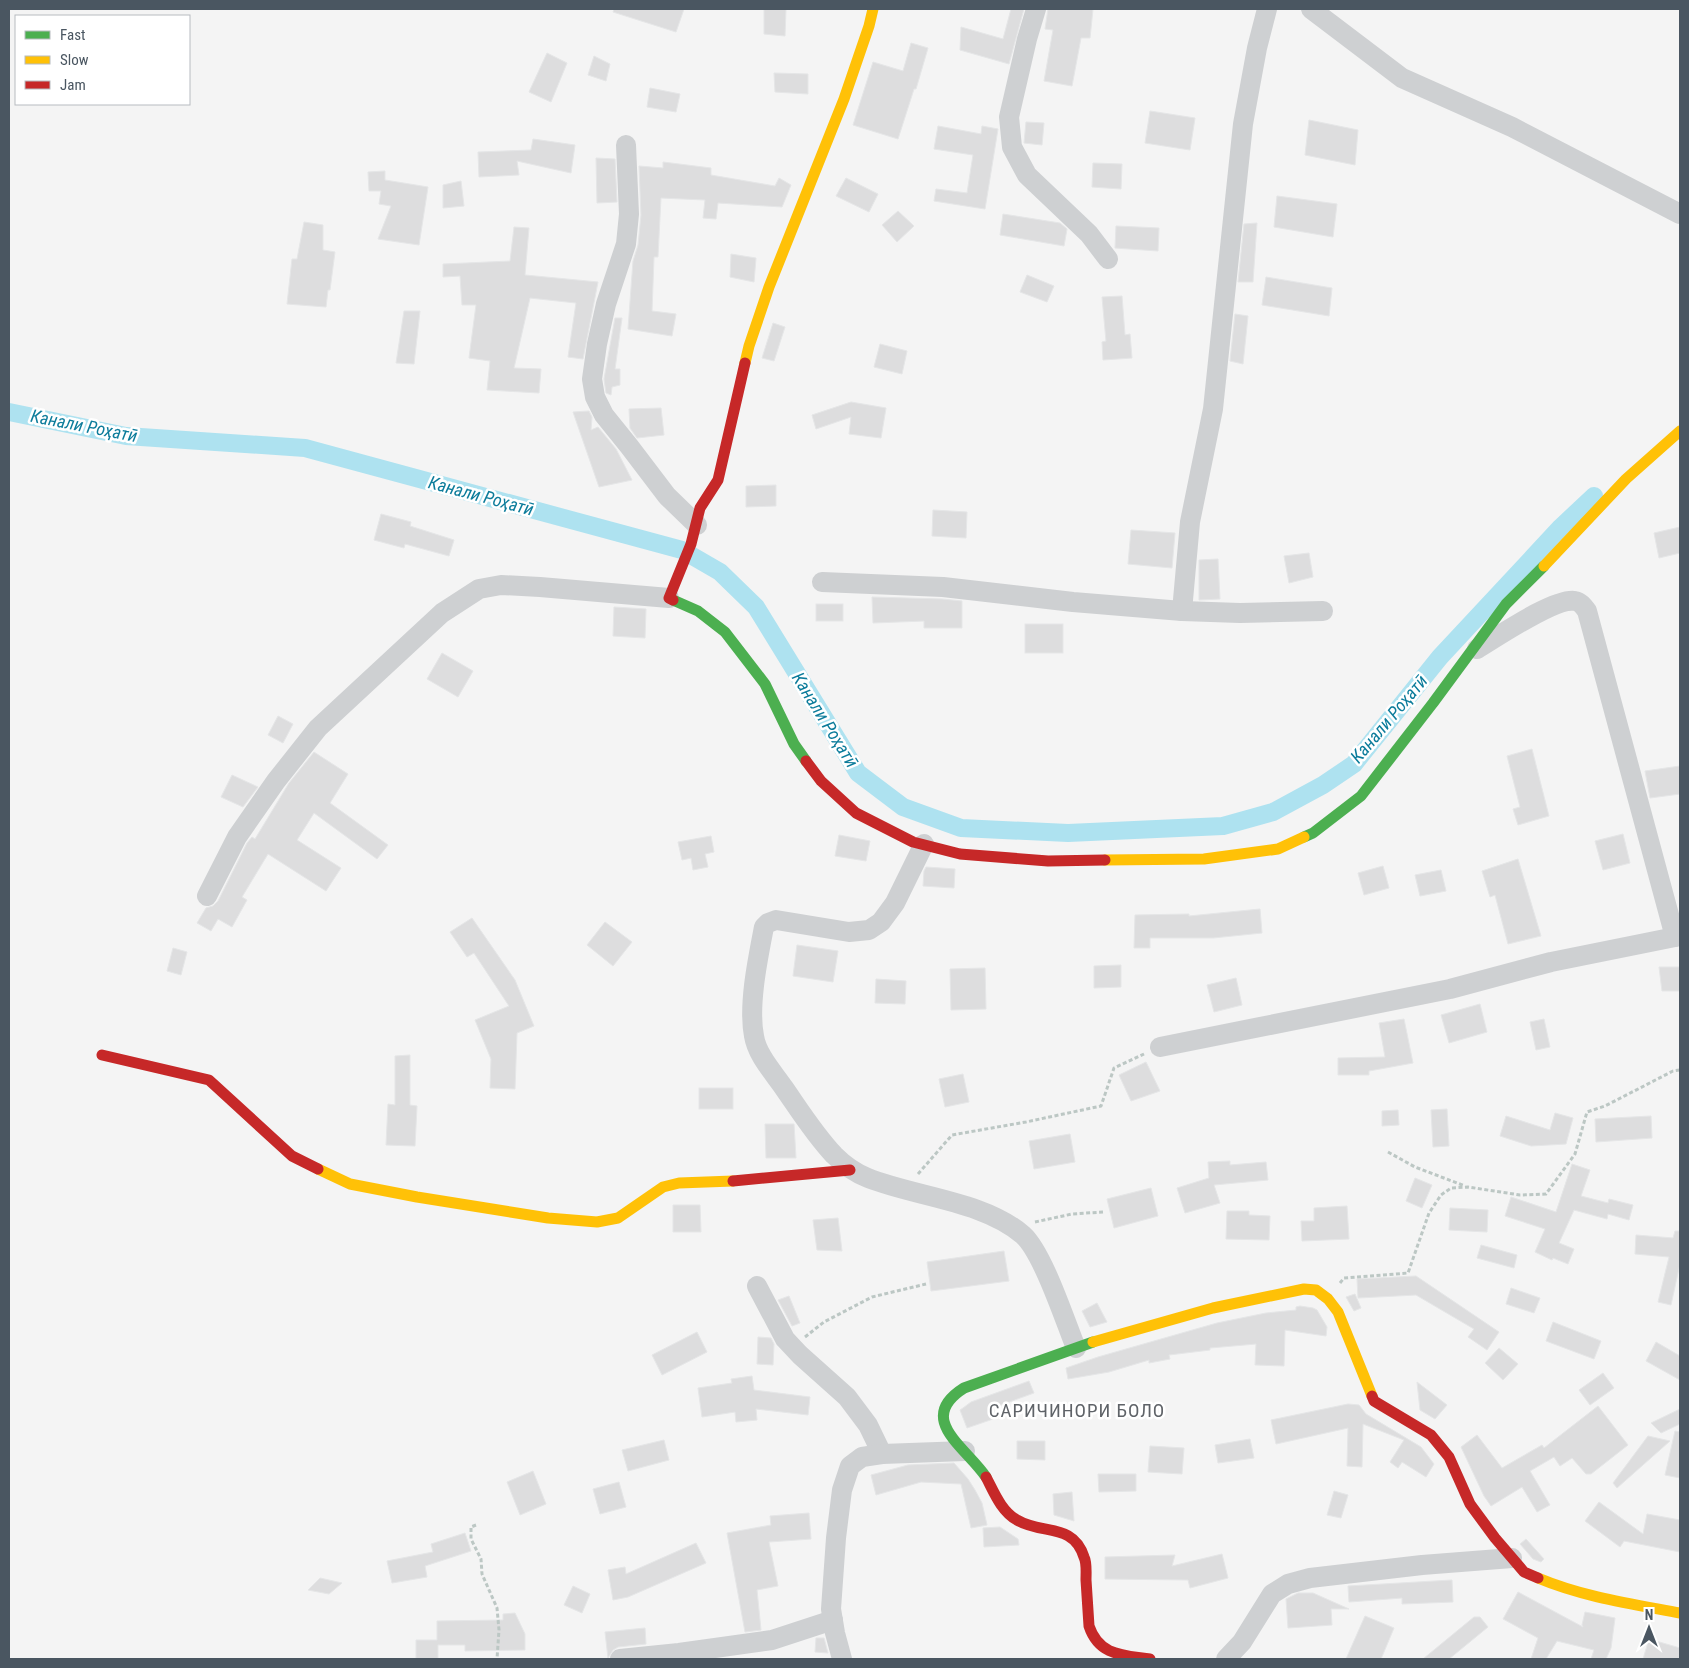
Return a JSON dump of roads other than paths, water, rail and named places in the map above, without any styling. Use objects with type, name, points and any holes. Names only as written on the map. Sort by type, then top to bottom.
[{"type":"street","points":[[669,598],[691,544],[700,508],[718,480],[749,346],[763,304],[844,99],[873,9]]},
{"type":"street","points":[[1036,9],[1009,116],[1012,147],[1027,175],[1089,234],[1108,259]]},
{"type":"street","points":[[1182,612],[1190,522],[1213,409],[1243,124],[1257,48],[1267,9]]},
{"type":"street","points":[[1311,9],[1402,78],[1512,127],[1680,214]]},
{"type":"street","points":[[626,145],[629,214],[626,244],[606,304],[597,344],[592,379],[595,397],[604,415],[667,496],[697,524]]},
{"type":"street","points":[[207,896],[237,837],[276,781],[318,728],[442,613],[479,589],[500,585],[669,598],[698,611],[725,632],[765,684],[794,744],[821,781],[856,813],[913,842],[960,854],[1048,861],[1204,859],[1278,849],[1313,833],[1361,796],[1506,604],[1567,543],[1626,479],[1680,431]]},
{"type":"street","points":[[822,582],[943,587],[1182,612],[1240,614],[1323,611]]},
{"type":"street","points":[[1160,1047],[1450,989],[1551,962],[1677,937],[1587,611],[1582,604],[1576,601],[1566,601],[1552,607],[1471,652]]},
{"type":"street","points":[[924,844],[895,903],[881,922],[869,930],[849,932],[776,920],[764,927],[756,971],[753,1013],[754,1036],[760,1053],[808,1122],[834,1155],[850,1170],[869,1178],[980,1211],[1012,1226],[1026,1237],[1041,1261],[1076,1348]]},
{"type":"street","points":[[102,1055],[208,1080],[292,1156],[350,1184],[417,1197],[539,1216],[597,1222],[618,1218],[663,1187],[679,1182],[713,1182],[850,1170]]},
{"type":"street","points":[[757,1286],[785,1338],[847,1398],[868,1425],[882,1454]]},
{"type":"street","points":[[1150,1659],[1103,1649],[1096,1643],[1090,1635],[1085,1558],[1082,1548],[1077,1540],[1062,1531],[1032,1526],[1016,1520],[1004,1509],[981,1470],[946,1428],[943,1414],[948,1399],[964,1388],[1076,1348],[1213,1308],[1304,1289],[1316,1290],[1328,1299],[1338,1312],[1374,1401],[1431,1434],[1449,1457],[1470,1504],[1495,1538],[1524,1572],[1555,1585],[1592,1596],[1680,1613]]},
{"type":"street","points":[[842,1659],[831,1609],[842,1490],[850,1466],[862,1458],[882,1454],[965,1451]]},
{"type":"street","points":[[1226,1659],[1242,1642],[1272,1594],[1288,1584],[1310,1578],[1422,1565],[1512,1558]]},
{"type":"street","points":[[620,1659],[772,1640],[833,1620]]},
{"type":"waterway","name":"Канали Роҳатӣ","points":[[9,412],[126,436],[305,448],[682,550],[720,572],[756,607],[858,773],[903,807],[961,828],[1068,833],[1223,826],[1273,812],[1323,785],[1354,764],[1440,657],[1561,527],[1594,496]]},
{"type":"district","name":"САРИЧИНОРИ БОЛО","points":[[1077,1410]]}]
